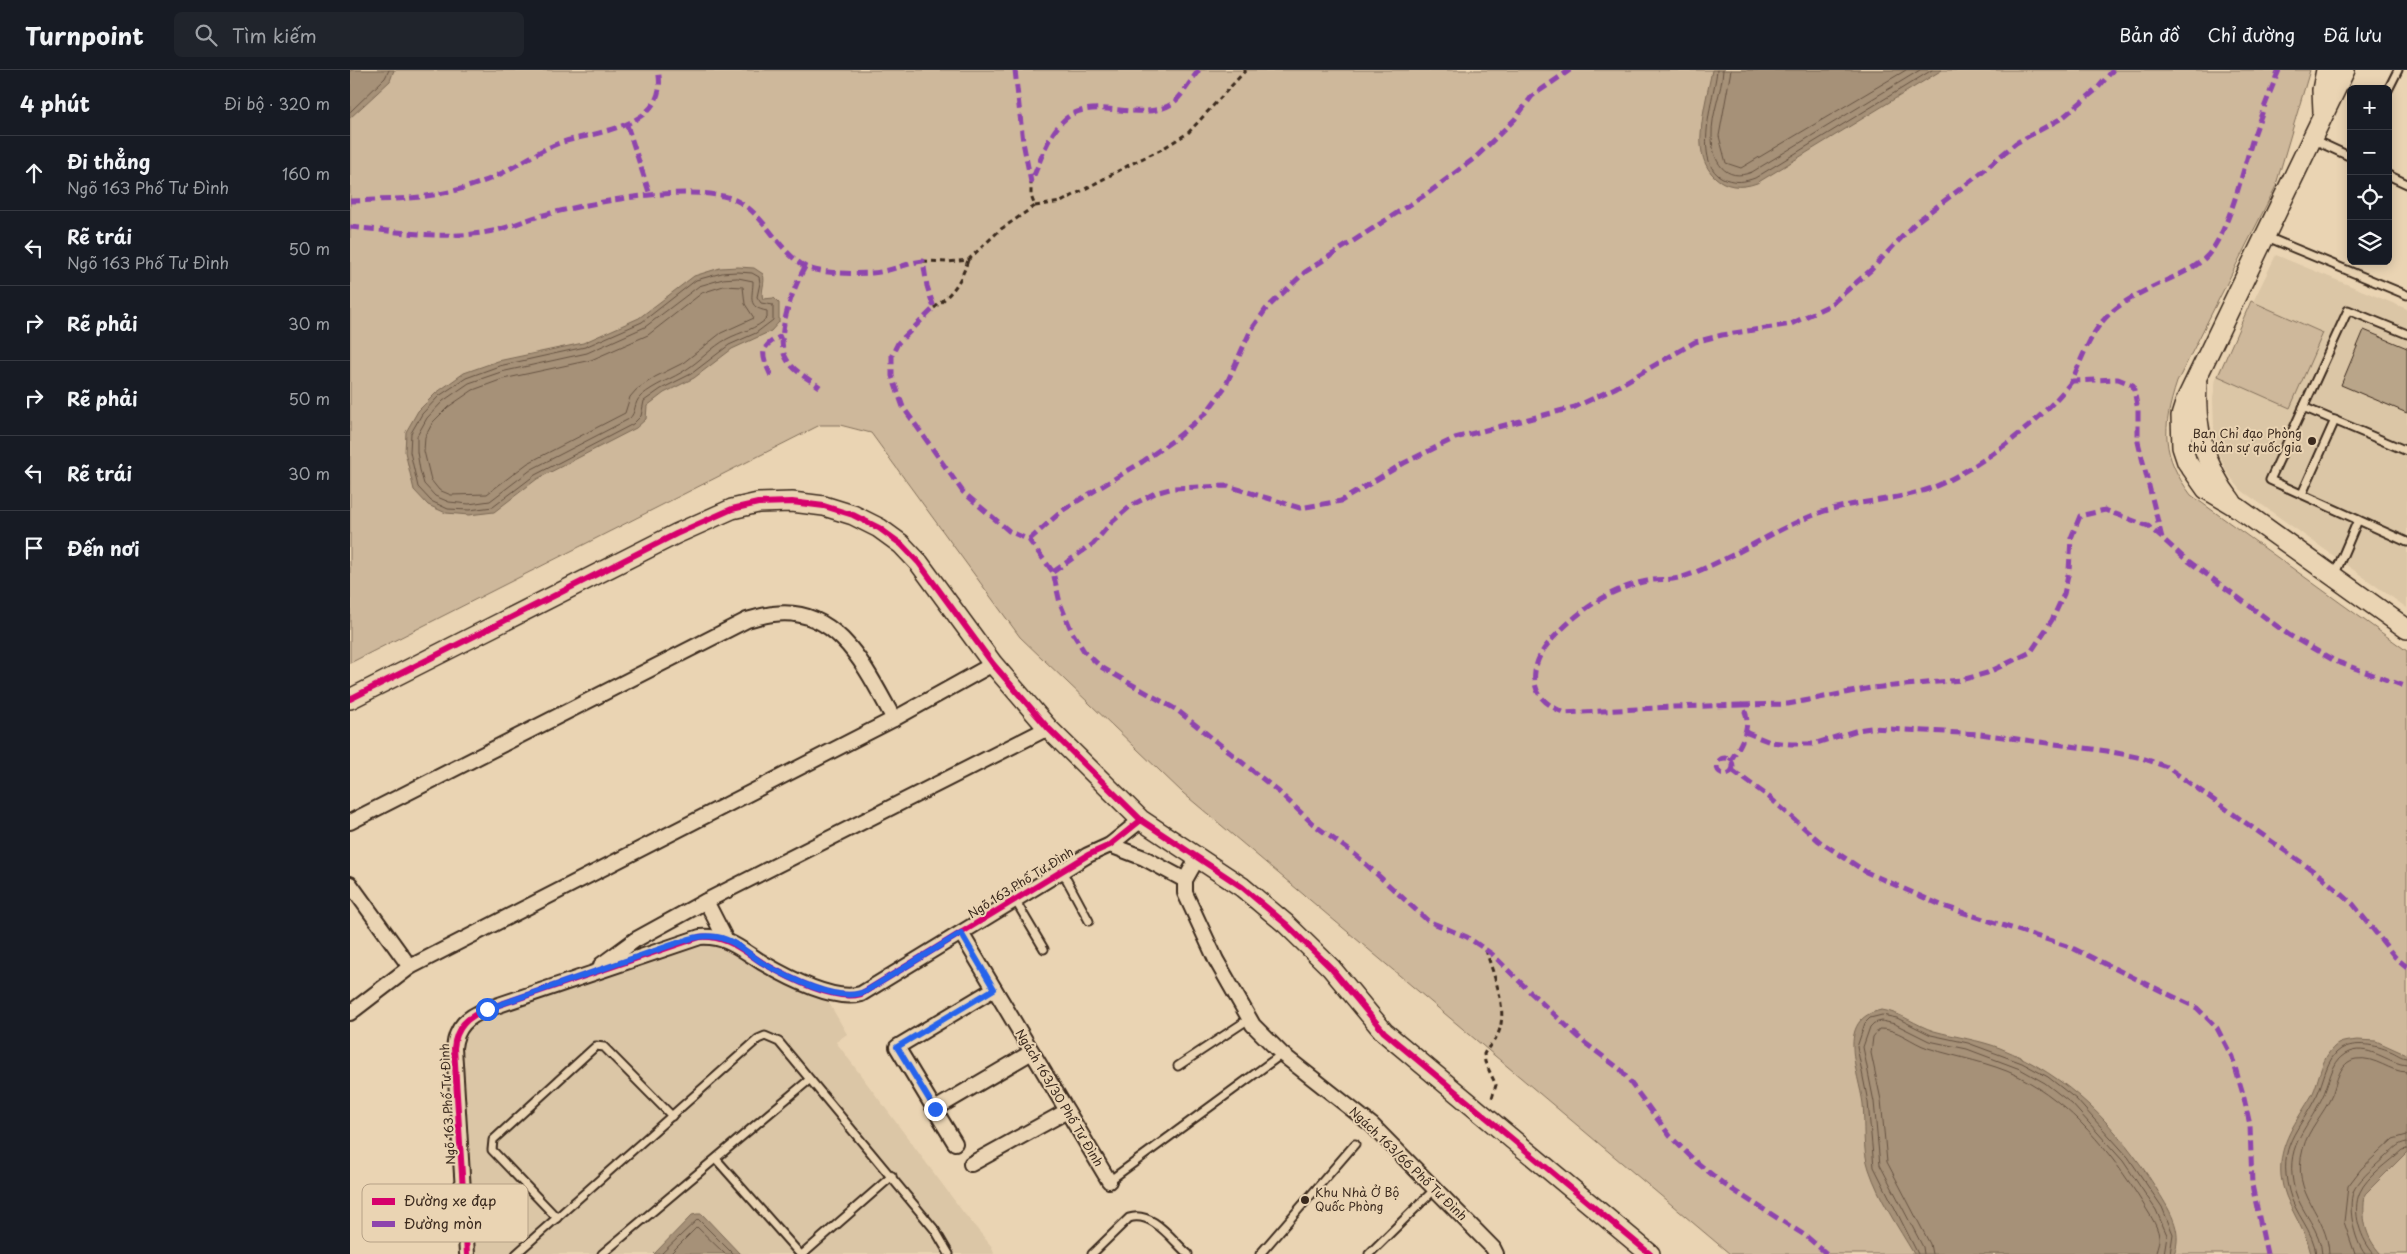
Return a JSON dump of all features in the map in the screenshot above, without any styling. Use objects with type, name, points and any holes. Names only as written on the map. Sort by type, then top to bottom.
[{"type":"street","points":[[2323,116],[2322,90],[2326,70]]},
{"type":"street","points":[[2345,70],[2198,374],[2198,418],[2206,457],[2218,481],[2238,508],[2407,629]]},
{"type":"street","points":[[350,699],[696,524],[732,510],[758,503],[792,502],[824,506],[853,515],[878,528],[901,544],[919,563],[993,664],[1048,728],[1141,820],[1242,887],[1286,924],[1331,968],[1384,1032],[1650,1254]]},
{"type":"street","points":[[350,822],[747,620],[772,614],[798,614],[820,620],[842,637],[866,669],[894,719]]},
{"type":"street","points":[[350,1013],[410,967],[894,719],[993,664]]},
{"type":"street","points":[[589,974],[635,940],[1048,728]]},
{"type":"street","name":"Ngõ 163 Phố Tư Đình","points":[[463,1184],[454,1048],[458,1029],[463,1022],[478,1012],[692,938],[709,936],[726,940],[764,963],[798,980],[828,992],[849,996],[866,991],[1062,871],[1110,845],[1141,820]]},
{"type":"street","points":[[1110,845],[1144,858],[1185,880],[1198,857]]},
{"type":"street","name":"Ngách 163/66 Phố Tư Đình","points":[[1185,880],[1185,893],[1216,960],[1249,1019],[1282,1054],[1372,1125],[1493,1248],[1496,1254]]},
{"type":"street","points":[[350,884],[410,967]]},
{"type":"street","points":[[706,902],[726,940]]},
{"type":"street","name":"Ngách 163/30 Phố Tư Đình","points":[[961,933],[1109,1181]]},
{"type":"street","points":[[955,1143],[897,1047],[994,989]]},
{"type":"street","points":[[935,1109],[1032,1052]]},
{"type":"street","points":[[971,1164],[1067,1111]]},
{"type":"lane","points":[[2390,85],[2398,70]]},
{"type":"lane","points":[[2312,139],[2347,155]]},
{"type":"lane","points":[[2392,177],[2407,184]]},
{"type":"lane","points":[[2265,236],[2407,296]]},
{"type":"lane","points":[[2407,334],[2348,310],[2270,480],[2407,542]]},
{"type":"lane","points":[[2303,407],[2407,451]]},
{"type":"lane","points":[[2302,494],[2335,420]]},
{"type":"lane","points":[[2334,577],[2358,520]]},
{"type":"lane","points":[[1062,871],[1090,921]]},
{"type":"lane","points":[[1016,900],[1044,949]]},
{"type":"lane","points":[[1178,1066],[1249,1019]]},
{"type":"lane","points":[[516,1254],[758,1039],[765,1036],[779,1042],[809,1080],[892,1176],[935,1230],[948,1254]]},
{"type":"lane","points":[[524,1184],[492,1150],[493,1140],[596,1046],[604,1047],[672,1116]]},
{"type":"lane","name":"Ngách 163/30 Phố Tư Đình","points":[[1109,1181],[1282,1054]]},
{"type":"lane","points":[[602,1254],[809,1080]]},
{"type":"lane","points":[[1260,1254],[1355,1144]]},
{"type":"lane","points":[[716,1160],[802,1254],[892,1176]]},
{"type":"lane","points":[[528,1188],[557,1218]]},
{"type":"lane","points":[[1369,1254],[1435,1189]]},
{"type":"lane","points":[[1092,1254],[1129,1218],[1143,1216],[1151,1219],[1188,1254]]},
{"type":"path","points":[[934,308],[953,293],[960,283],[968,260],[1001,229],[1035,206],[1061,202],[1162,149],[1188,133],[1246,70]]},
{"type":"path","points":[[1031,182],[1031,196],[1035,206]]},
{"type":"path","points":[[923,261],[948,262],[968,260]]},
{"type":"path","points":[[1486,950],[1498,988],[1500,1007],[1500,1023],[1497,1035],[1484,1054],[1485,1062],[1496,1085],[1492,1098]]},
{"type":"shaded area","points":[[350,70],[2310,70],[2275,188],[2177,382],[2169,413],[2167,441],[2174,467],[2191,495],[2407,651],[2407,1254],[1730,1254],[1183,793],[1020,637],[871,433],[840,425],[820,425],[350,663]]},
{"type":"shaded area","name":"Ban Chỉ đạo Phòng thủ dân sự quốc gia","points":[[2276,255],[2407,309],[2407,608],[2241,490],[2228,474],[2218,452],[2214,429],[2213,399],[2216,377]]},
{"type":"shaded area","points":[[2251,301],[2323,333],[2290,408],[2218,376]]},
{"type":"shaded area","points":[[717,941],[825,996],[847,1034],[836,1042],[963,1212],[992,1247],[994,1254],[473,1254],[472,1242],[528,1242],[528,1184],[470,1184],[463,1052],[466,1035],[472,1026],[490,1016],[698,944]]},
{"type":"water","points":[[350,70],[394,70],[390,81],[350,118]]},
{"type":"water","points":[[1712,70],[1942,70],[1757,183],[1733,186],[1723,183],[1708,169],[1701,147],[1704,110]]},
{"type":"water","points":[[720,268],[754,268],[763,274],[763,299],[774,298],[779,303],[779,322],[771,331],[732,349],[694,378],[664,393],[647,406],[646,419],[636,428],[537,479],[494,512],[469,515],[446,513],[428,505],[414,490],[405,452],[406,432],[418,411],[436,393],[464,373],[498,361],[583,343],[639,318],[694,276]]},
{"type":"water","points":[[1882,1010],[1896,1014],[1934,1031],[2000,1048],[2025,1059],[2069,1088],[2108,1124],[2125,1144],[2156,1188],[2170,1211],[2176,1228],[2177,1245],[2174,1254],[1914,1254],[1878,1191],[1865,1153],[1863,1104],[1853,1048],[1854,1035],[1858,1024],[1867,1015]]},
{"type":"water","points":[[2357,1040],[2376,1041],[2407,1055],[2407,1152],[2365,1194],[2365,1226],[2375,1247],[2381,1254],[2311,1254],[2283,1186],[2281,1176],[2282,1153],[2295,1123],[2315,1089],[2328,1054],[2340,1043]]},
{"type":"water","points":[[702,1214],[740,1254],[654,1254],[692,1215]]},
{"type":"building","points":[[2364,330],[2407,348],[2407,413],[2341,385]]},
{"type":"marked path","points":[[350,201],[422,197],[474,185],[492,178],[557,144],[626,124],[641,116],[653,105],[659,90],[658,70]]},
{"type":"marked path","points":[[1015,70],[1023,142],[1031,182],[1044,150],[1057,127],[1074,113],[1088,109],[1132,111],[1160,109],[1173,103],[1199,70]]},
{"type":"marked path","points":[[1029,540],[1063,510],[1142,462],[1175,439],[1206,413],[1225,387],[1250,332],[1266,309],[1305,272],[1428,193],[1476,157],[1515,119],[1532,96],[1570,70]]},
{"type":"marked path","points":[[1053,572],[1093,544],[1111,523],[1132,505],[1155,493],[1174,488],[1228,486],[1300,508],[1341,501],[1404,463],[1455,438],[1575,407],[1615,388],[1695,342],[1722,335],[1791,324],[1830,305],[1871,270],[1916,222],[1972,180],[2016,143],[2062,118],[2097,89],[2113,70]]},
{"type":"marked path","points":[[2279,70],[2253,138],[2229,215],[2216,244],[2198,264],[2127,301],[2104,319],[2088,344],[2072,381],[2118,379],[2133,385],[2138,410],[2138,442],[2162,538],[2183,557],[2289,635],[2335,661],[2407,687]]},
{"type":"marked path","points":[[627,125],[650,195]]},
{"type":"marked path","points":[[350,227],[439,235],[475,234],[499,230],[534,218],[606,201],[631,197],[703,193],[723,196],[748,208],[793,258],[810,269],[837,273],[872,273],[923,261],[927,286],[934,308],[898,343],[892,355],[892,376],[903,407],[963,492],[1009,531],[1029,540],[1053,572],[1060,603],[1072,632],[1084,651],[1101,667],[1177,710],[1279,792],[1313,824],[1357,856],[1428,921],[1467,937],[1492,954],[1585,1043],[1621,1070],[1670,1136],[1695,1161],[1725,1185],[1806,1236],[1827,1254]]},
{"type":"marked path","points":[[805,267],[787,311],[782,336],[783,347],[785,356],[791,366],[820,387]]},
{"type":"marked path","points":[[771,376],[765,362],[765,348],[768,344],[782,336]]},
{"type":"marked path","points":[[1730,761],[1742,741],[1747,726],[1747,718],[1741,705],[1565,713],[1546,702],[1538,693],[1535,672],[1543,651],[1553,638],[1576,616],[1609,594],[1634,584],[1689,575],[1797,522],[1825,511],[1899,497],[1943,483],[1979,463],[2013,439],[2045,411],[2072,381]]},
{"type":"marked path","points":[[1741,705],[1788,704],[1871,688],[1961,680],[1987,673],[2031,652],[2052,620],[2064,594],[2069,571],[2071,538],[2080,516],[2105,510],[2148,526],[2162,538]]},
{"type":"marked path","points":[[1745,732],[1770,742],[1791,744],[1813,744],[1858,730],[1871,728],[1980,734],[2107,751],[2142,758],[2167,767],[2322,877],[2353,904],[2395,957],[2407,967]]},
{"type":"marked path","points":[[1725,758],[1731,760],[1733,766],[1731,772],[1725,774],[1719,772],[1717,766],[1719,760],[1725,758]]},
{"type":"marked path","points":[[1732,770],[1769,797],[1819,841],[1866,872],[1943,906],[2070,947],[2197,1008],[2217,1028],[2232,1057],[2243,1094],[2250,1125],[2252,1185],[2267,1254]]},
{"type":"cycle path","points":[[350,699],[676,534],[732,509],[758,503],[792,502],[824,506],[853,515],[879,528],[901,544],[919,563],[993,664],[1048,728],[1141,820],[1242,887],[1286,924],[1331,968],[1384,1032],[1650,1254]]},
{"type":"cycle path","points":[[463,1184],[454,1048],[457,1034],[468,1019],[487,1009],[700,937],[718,938],[726,941],[773,969],[811,987],[850,996],[861,994],[1088,855],[1110,845],[1141,820]]},
{"type":"cycle path","points":[[466,1242],[467,1254]]},
{"type":"place","name":"Ban Chỉ đạo Phòng thủ dân sự quốc gia","points":[[2312,441]]},
{"type":"place","name":"Khu Nhà Ở Bộ Quốc Phòng","points":[[1305,1200]]},
{"type":"route","points":[[487,1009],[692,938],[709,936],[719,937],[734,943],[764,963],[798,980],[835,994],[856,996],[961,933],[994,989],[897,1047],[935,1109]]}]
